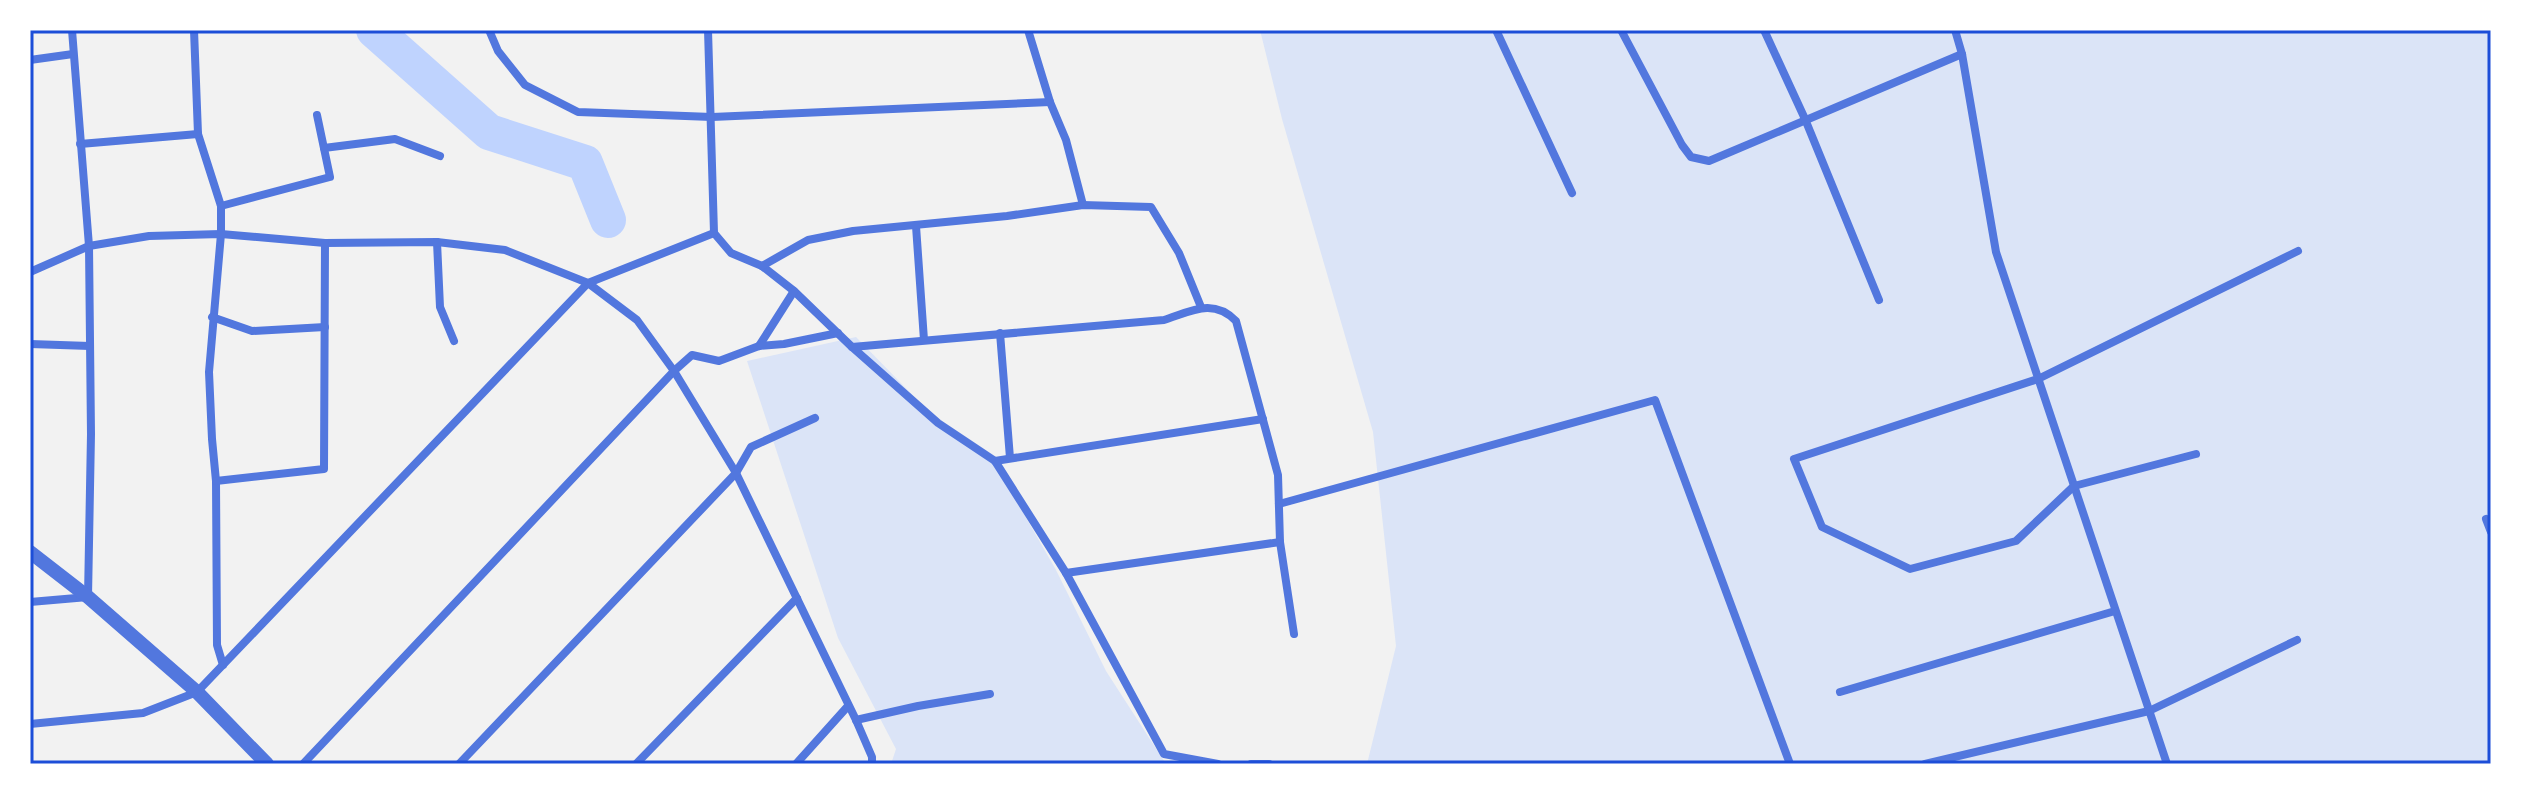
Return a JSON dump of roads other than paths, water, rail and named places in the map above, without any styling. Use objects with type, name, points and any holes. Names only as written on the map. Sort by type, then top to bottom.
[{"type":"street","points":[[72,30],[89,246],[88,597]]},
{"type":"street","points":[[194,30],[198,134],[221,206],[209,372],[216,481],[217,645],[223,665]]},
{"type":"street","points":[[489,30],[498,51],[525,85],[578,112],[712,117],[1050,102]]},
{"type":"street","points":[[708,30],[714,233],[731,253],[762,266],[794,291],[938,423],[995,461],[1066,573],[1164,754],[1218,764]]},
{"type":"street","points":[[1028,30],[1050,102],[1066,140],[1083,205]]},
{"type":"street","points":[[1496,30],[1572,193]]},
{"type":"street","points":[[1621,30],[1682,145],[1691,157],[1709,161],[1962,54]]},
{"type":"street","points":[[1764,30],[1805,119],[1879,300]]},
{"type":"street","points":[[1955,30],[1962,54],[1996,252],[2167,764]]},
{"type":"street","points":[[30,60],[73,54]]},
{"type":"street","points":[[221,206],[330,177],[317,115]]},
{"type":"street","points":[[80,144],[198,134]]},
{"type":"street","points":[[324,148],[395,139],[440,156]]},
{"type":"street","points":[[762,266],[808,240],[853,231],[1083,205],[1151,207],[1179,253],[1201,307]]},
{"type":"street","points":[[916,226],[924,340]]},
{"type":"street","points":[[30,724],[143,713],[197,692],[588,283],[714,233]]},
{"type":"street","points":[[30,272],[89,246],[149,236],[221,234],[325,243],[437,242],[505,250],[588,283],[637,320],[674,371],[736,473],[856,720],[872,764]]},
{"type":"street","points":[[437,242],[440,307],[454,341]]},
{"type":"street","points":[[216,481],[324,469],[325,243]]},
{"type":"street","points":[[2196,454],[2074,486],[2016,541],[1910,569],[1822,527],[1794,459],[2038,379],[2298,251]]},
{"type":"street","points":[[759,346],[794,291]]},
{"type":"street","points":[[852,347],[1164,320],[1201,307],[1225,310],[1236,321],[1278,475],[1280,542],[1294,634]]},
{"type":"street","points":[[212,317],[252,331],[325,327]]},
{"type":"street","points":[[303,764],[692,355],[719,361],[759,346],[838,333]]},
{"type":"street","points":[[1000,333],[1010,458]]},
{"type":"street","points":[[30,344],[90,346]]},
{"type":"street","points":[[1279,504],[1655,400],[1790,764]]},
{"type":"street","points":[[459,764],[736,473],[751,447],[815,418]]},
{"type":"street","points":[[995,461],[1263,419]]},
{"type":"street","points":[[2486,519],[2491,532]]},
{"type":"street","points":[[1066,573],[1280,542]]},
{"type":"street","points":[[30,552],[88,597],[197,692],[267,764]]},
{"type":"street","points":[[30,602],[88,597]]},
{"type":"street","points":[[636,764],[797,598]]},
{"type":"street","points":[[1840,692],[2115,611]]},
{"type":"street","points":[[1925,764],[2149,711],[2297,640]]},
{"type":"street","points":[[856,720],[990,694]]},
{"type":"street","points":[[796,764],[848,706]]},
{"type":"street","points":[[1251,764],[1269,764]]},
{"type":"waterway","points":[[374,30],[489,132],[585,163],[608,220]]}]
